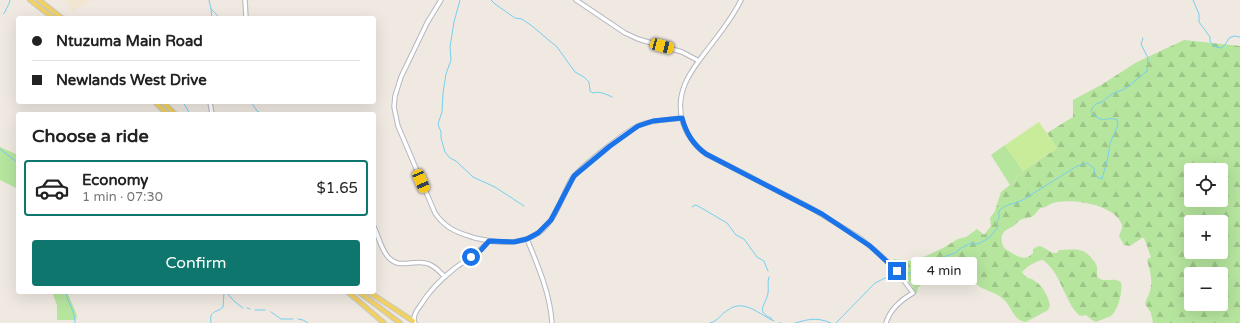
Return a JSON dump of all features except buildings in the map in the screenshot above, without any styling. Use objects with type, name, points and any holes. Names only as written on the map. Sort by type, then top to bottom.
[{"type":"main road","points":[[30,0],[50,16]]},
{"type":"main road","points":[[39,0],[59,16]]},
{"type":"main road","points":[[157,104],[165,112]]},
{"type":"main road","points":[[165,104],[173,112]]},
{"type":"main road","points":[[350,294],[384,323]]},
{"type":"main road","points":[[362,294],[400,323]]},
{"type":"main road","points":[[372,294],[414,322]]},
{"type":"street","points":[[245,0],[246,16]]},
{"type":"street","points":[[441,0],[427,23],[397,86],[395,96],[395,116],[435,213],[449,228],[462,234],[489,241],[508,243],[527,239],[538,233],[551,220],[574,176],[610,146],[638,126],[653,121],[682,118]]},
{"type":"street","points":[[576,0],[625,34],[682,52],[699,61]]},
{"type":"street","points":[[741,0],[733,15],[699,61],[684,85],[680,104],[682,118],[688,135],[702,151],[712,158],[811,208],[860,238],[877,252],[897,271],[913,293],[895,307],[886,323]]},
{"type":"street","points":[[376,232],[386,254],[394,262],[400,264],[418,262],[426,263],[434,267],[445,277]]},
{"type":"street","points":[[527,239],[548,294],[552,323]]},
{"type":"street","points":[[414,322],[417,310],[426,296],[445,277],[481,250],[489,241]]},
{"type":"shaded area","points":[[64,0],[92,0],[72,12]]},
{"type":"green space","points":[[1184,40],[1240,46],[1240,323],[1153,323],[1151,313],[1145,304],[1151,287],[1151,276],[1147,260],[1151,257],[1144,238],[1130,246],[1124,245],[1119,236],[1122,225],[1118,218],[1111,212],[1092,204],[1070,201],[1053,203],[1046,207],[1040,208],[1032,217],[1020,220],[1002,234],[1002,244],[1006,250],[1023,258],[1030,256],[1033,253],[1033,249],[1039,246],[1054,253],[1057,253],[1059,250],[1074,249],[1086,253],[1096,264],[1098,278],[1102,280],[1115,280],[1121,282],[1119,300],[1116,310],[1111,316],[1096,322],[1086,315],[1080,316],[1072,307],[1056,274],[1043,260],[1037,261],[1022,272],[1025,276],[1041,286],[1047,296],[1050,306],[1048,310],[1026,322],[1017,318],[1003,299],[975,283],[960,263],[918,287],[917,293],[909,297],[913,287],[892,261],[894,259],[909,261],[926,256],[958,239],[966,237],[977,229],[984,235],[991,226],[990,218],[995,211],[1001,192],[1023,171],[1057,148],[1047,133],[1073,117],[1073,100],[1101,85],[1137,62]]},
{"type":"green space","points":[[1039,122],[1057,148],[1023,171],[1005,145]]},
{"type":"green space","points":[[1005,145],[1023,171],[1010,185],[991,155]]},
{"type":"green space","points":[[0,147],[16,154],[16,188],[0,180]]},
{"type":"green space","points":[[53,294],[68,294],[77,315],[76,320],[57,320],[57,305]]},
{"type":"waterway","points":[[3,14],[10,0]]},
{"type":"waterway","points":[[209,0],[211,9],[218,16]]},
{"type":"waterway","points":[[460,0],[454,22],[450,47],[451,60],[446,74],[442,112],[438,124],[445,152],[473,177],[495,187],[524,206]]},
{"type":"waterway","points":[[491,0],[515,18],[522,19],[532,26],[557,47],[575,72],[589,82],[590,91],[593,93],[602,93],[612,97]]},
{"type":"waterway","points":[[1193,0],[1199,14],[1199,22],[1210,37],[1212,44],[1221,48],[1225,45],[1229,38],[1234,36],[1240,37]]},
{"type":"waterway","points":[[211,9],[212,16]]},
{"type":"waterway","points":[[908,274],[916,270],[929,267],[941,258],[955,253],[971,243],[977,244],[990,237],[998,227],[997,221],[999,219],[999,211],[1002,208],[1021,201],[1077,166],[1087,163],[1094,168],[1095,174],[1102,179],[1110,143],[1118,125],[1117,120],[1102,119],[1095,116],[1091,112],[1092,108],[1112,94],[1125,89],[1147,71],[1148,58],[1141,44],[1143,38]]},
{"type":"waterway","points":[[184,104],[189,112]]},
{"type":"waterway","points":[[252,104],[259,112]]},
{"type":"waterway","points":[[0,149],[16,161]]},
{"type":"waterway","points":[[692,207],[695,205],[698,206],[727,223],[736,235],[744,239],[757,257],[764,261],[768,271]]},
{"type":"waterway","points":[[920,282],[925,268]]},
{"type":"waterway","points":[[769,277],[768,293],[762,310],[772,320]]},
{"type":"waterway","points":[[836,323],[875,283],[885,278],[895,280]]},
{"type":"waterway","points":[[67,294],[74,314],[75,323]]},
{"type":"waterway","points":[[211,323],[212,314],[223,307],[224,294]]},
{"type":"waterway","points":[[228,294],[243,308]]},
{"type":"waterway","points":[[710,323],[715,321],[728,310],[740,306],[752,309],[774,321]]},
{"type":"waterway","points":[[255,310],[265,310]]},
{"type":"waterway","points":[[271,312],[281,319],[293,319]]},
{"type":"waterway","points":[[298,319],[308,323]]},
{"type":"waterway","points":[[795,323],[813,319],[831,323]]},
{"type":"route","points":[[471,257],[481,250],[489,241],[508,243],[527,239],[538,233],[551,220],[574,176],[634,128],[648,122],[682,118],[691,140],[706,154],[822,214],[860,238],[897,271]]}]
